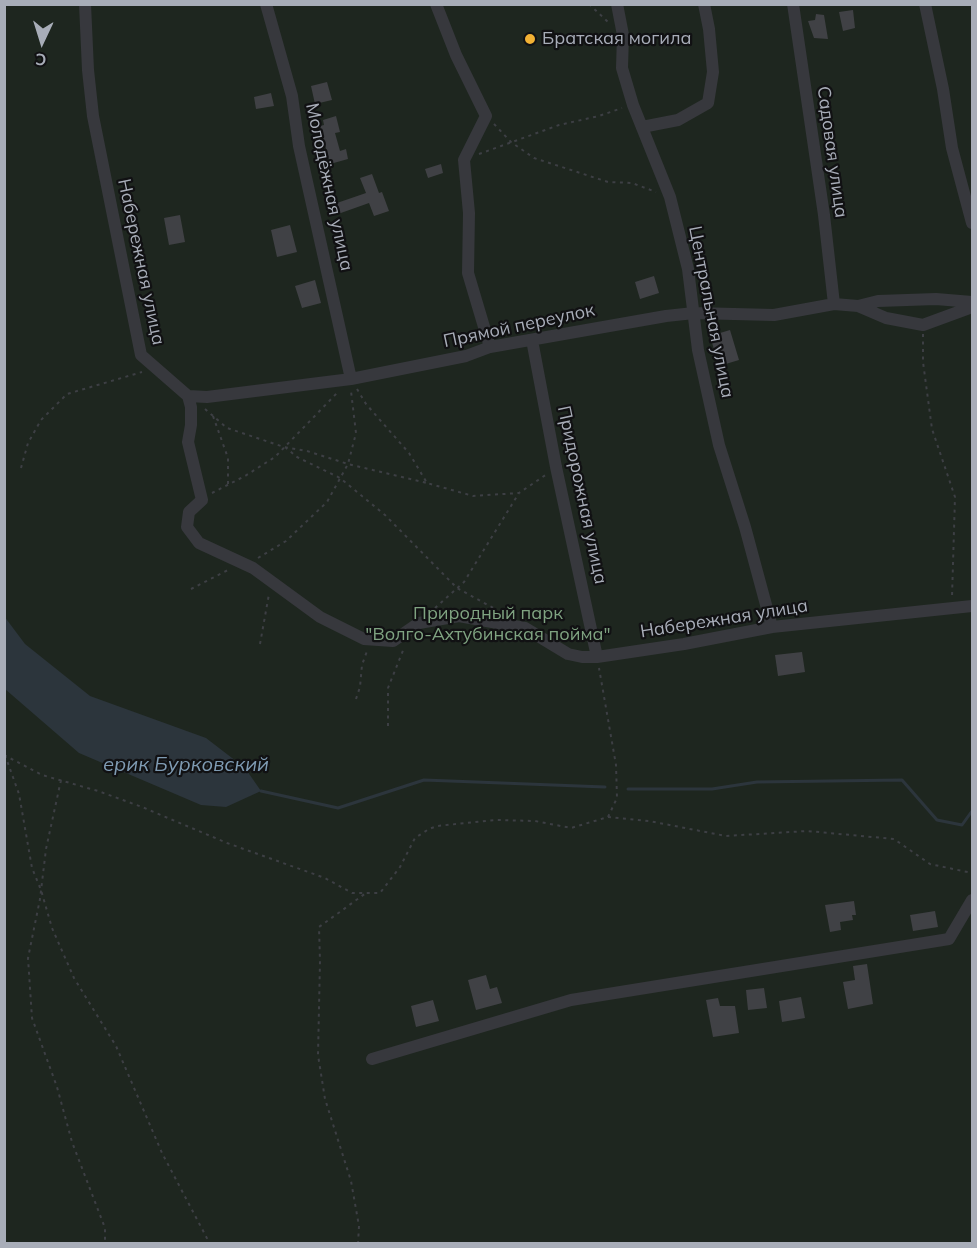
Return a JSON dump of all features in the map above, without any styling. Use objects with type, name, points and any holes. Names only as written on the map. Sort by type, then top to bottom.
[{"type":"street","name":"Набережная улица","points":[[85,4],[93,116],[141,355],[188,396]]},
{"type":"street","name":"Молодёжная улица","points":[[266,4],[292,96],[299,146],[351,379]]},
{"type":"street","points":[[436,4],[456,55],[486,116],[464,160],[470,213],[468,273],[490,347]]},
{"type":"street","name":"Центральная улица","points":[[617,4],[623,35],[622,68],[633,105],[670,197],[688,269],[698,351],[719,445],[745,526],[772,627]]},
{"type":"street","points":[[642,127],[678,120],[708,103],[713,72],[709,28],[704,4]]},
{"type":"street","name":"Садовая улица","points":[[793,4],[824,215],[834,304]]},
{"type":"street","points":[[925,4],[944,88],[952,148],[972,223]]},
{"type":"street","name":"Прямой переулок","points":[[858,306],[878,301],[936,299],[972,302]]},
{"type":"street","name":"Прямой переулок","points":[[188,396],[207,397],[351,379],[466,356],[490,347],[694,313],[774,315],[834,304],[858,306],[886,318],[923,325]]},
{"type":"street","points":[[923,325],[972,307]]},
{"type":"street","name":"Придорожная улица","points":[[532,340],[556,467],[597,657]]},
{"type":"street","points":[[188,396],[191,407],[191,424],[188,442],[202,500]]},
{"type":"street","name":"Набережная улица","points":[[202,500],[189,512],[187,527],[199,543],[240,564],[253,568],[320,617],[364,639],[393,641],[419,623],[459,616],[525,628],[568,654],[597,657],[684,644],[772,627],[972,606]]},
{"type":"street","points":[[372,1059],[571,1000],[949,939],[972,900]]},
{"type":"path","points":[[590,4],[623,35]]},
{"type":"path","points":[[464,160],[559,125],[633,105]]},
{"type":"path","points":[[486,116],[511,142],[534,158],[608,182],[632,183],[670,197]]},
{"type":"path","points":[[923,325],[923,362],[932,429],[955,497],[952,609]]},
{"type":"path","points":[[21,468],[28,443],[41,420],[67,394],[150,370]]},
{"type":"path","points":[[202,500],[275,457],[351,379]]},
{"type":"path","points":[[191,590],[240,564],[257,559],[286,541],[327,502],[348,464],[356,433],[351,402],[351,379]]},
{"type":"path","points":[[351,379],[366,404],[410,453],[427,483]]},
{"type":"path","points":[[204,408],[227,429],[284,447],[307,450],[348,464],[473,496],[519,493]]},
{"type":"path","points":[[212,415],[228,458],[228,485]]},
{"type":"path","points":[[284,447],[297,457],[340,478],[385,515],[457,588],[498,611]]},
{"type":"path","points":[[433,610],[464,582],[519,493],[556,467]]},
{"type":"path","points":[[260,644],[271,583]]},
{"type":"path","points":[[388,726],[388,688],[405,647]]},
{"type":"path","points":[[356,699],[367,651]]},
{"type":"path","points":[[597,657],[616,765],[617,798],[608,816]]},
{"type":"path","points":[[210,1244],[162,1153],[116,1046],[74,978],[52,928],[32,868],[19,795],[4,755],[42,775],[142,807],[227,843],[315,874],[352,893],[380,893],[400,867],[415,838],[437,826],[496,820],[535,821],[571,828],[608,816],[649,821],[726,836],[807,831],[894,839],[930,864],[972,873]]},
{"type":"path","points":[[60,780],[28,958],[32,1018],[57,1087],[72,1142],[105,1228],[105,1244]]},
{"type":"path","points":[[358,1244],[358,1226],[351,1181],[325,1099],[318,1055],[319,927],[366,893]]},
{"type":"green space","name":"Природный парк \"Волго-Ахтубинская пойма\"","points":[[5,5],[972,5],[972,1243],[5,1244]]},
{"type":"water","name":"ерик Бурковский","points":[[4,616],[25,644],[90,696],[206,738],[245,768],[261,791],[226,807],[201,805],[79,753],[5,689]]},
{"type":"building","points":[[853,10],[855,28],[843,31],[839,12]]},
{"type":"building","points":[[816,14],[824,15],[828,39],[814,38],[808,21],[815,20]]},
{"type":"building","points":[[327,82],[332,100],[315,104],[311,86]]},
{"type":"building","points":[[271,93],[274,106],[256,109],[254,97]]},
{"type":"building","points":[[336,116],[340,132],[335,133],[340,151],[346,149],[348,159],[330,164],[320,126],[324,125],[323,120]]},
{"type":"building","points":[[441,164],[443,173],[428,178],[425,169]]},
{"type":"building","points":[[372,174],[389,211],[374,216],[369,203],[338,214],[334,204],[366,193],[360,178]]},
{"type":"building","points":[[180,215],[185,242],[169,245],[164,218]]},
{"type":"building","points":[[290,225],[297,252],[277,257],[271,230]]},
{"type":"building","points":[[654,276],[659,293],[640,299],[635,282]]},
{"type":"building","points":[[315,280],[321,303],[302,308],[295,286]]},
{"type":"building","points":[[730,330],[739,360],[719,366],[710,336]]},
{"type":"building","points":[[802,652],[805,672],[778,676],[775,655]]},
{"type":"building","points":[[854,901],[856,915],[852,915],[853,920],[840,922],[841,930],[830,932],[825,905]]},
{"type":"building","points":[[935,911],[938,927],[913,931],[910,915]]},
{"type":"building","points":[[867,964],[873,1004],[848,1009],[843,982],[855,980],[853,966]]},
{"type":"building","points":[[486,975],[490,989],[497,987],[502,1003],[476,1010],[468,980]]},
{"type":"building","points":[[764,988],[767,1008],[748,1010],[746,990]]},
{"type":"building","points":[[801,997],[805,1018],[782,1022],[779,1001]]},
{"type":"building","points":[[718,998],[720,1006],[735,1006],[739,1033],[713,1037],[706,1000]]},
{"type":"building","points":[[433,1000],[439,1021],[416,1027],[411,1006]]},
{"type":"waterway","points":[[261,791],[338,808],[424,780],[605,787]]},
{"type":"waterway","points":[[628,789],[712,789],[757,782],[902,780],[937,820],[962,825],[972,811]]},
{"type":"place","name":"Братская могила","points":[[530,39]]}]
